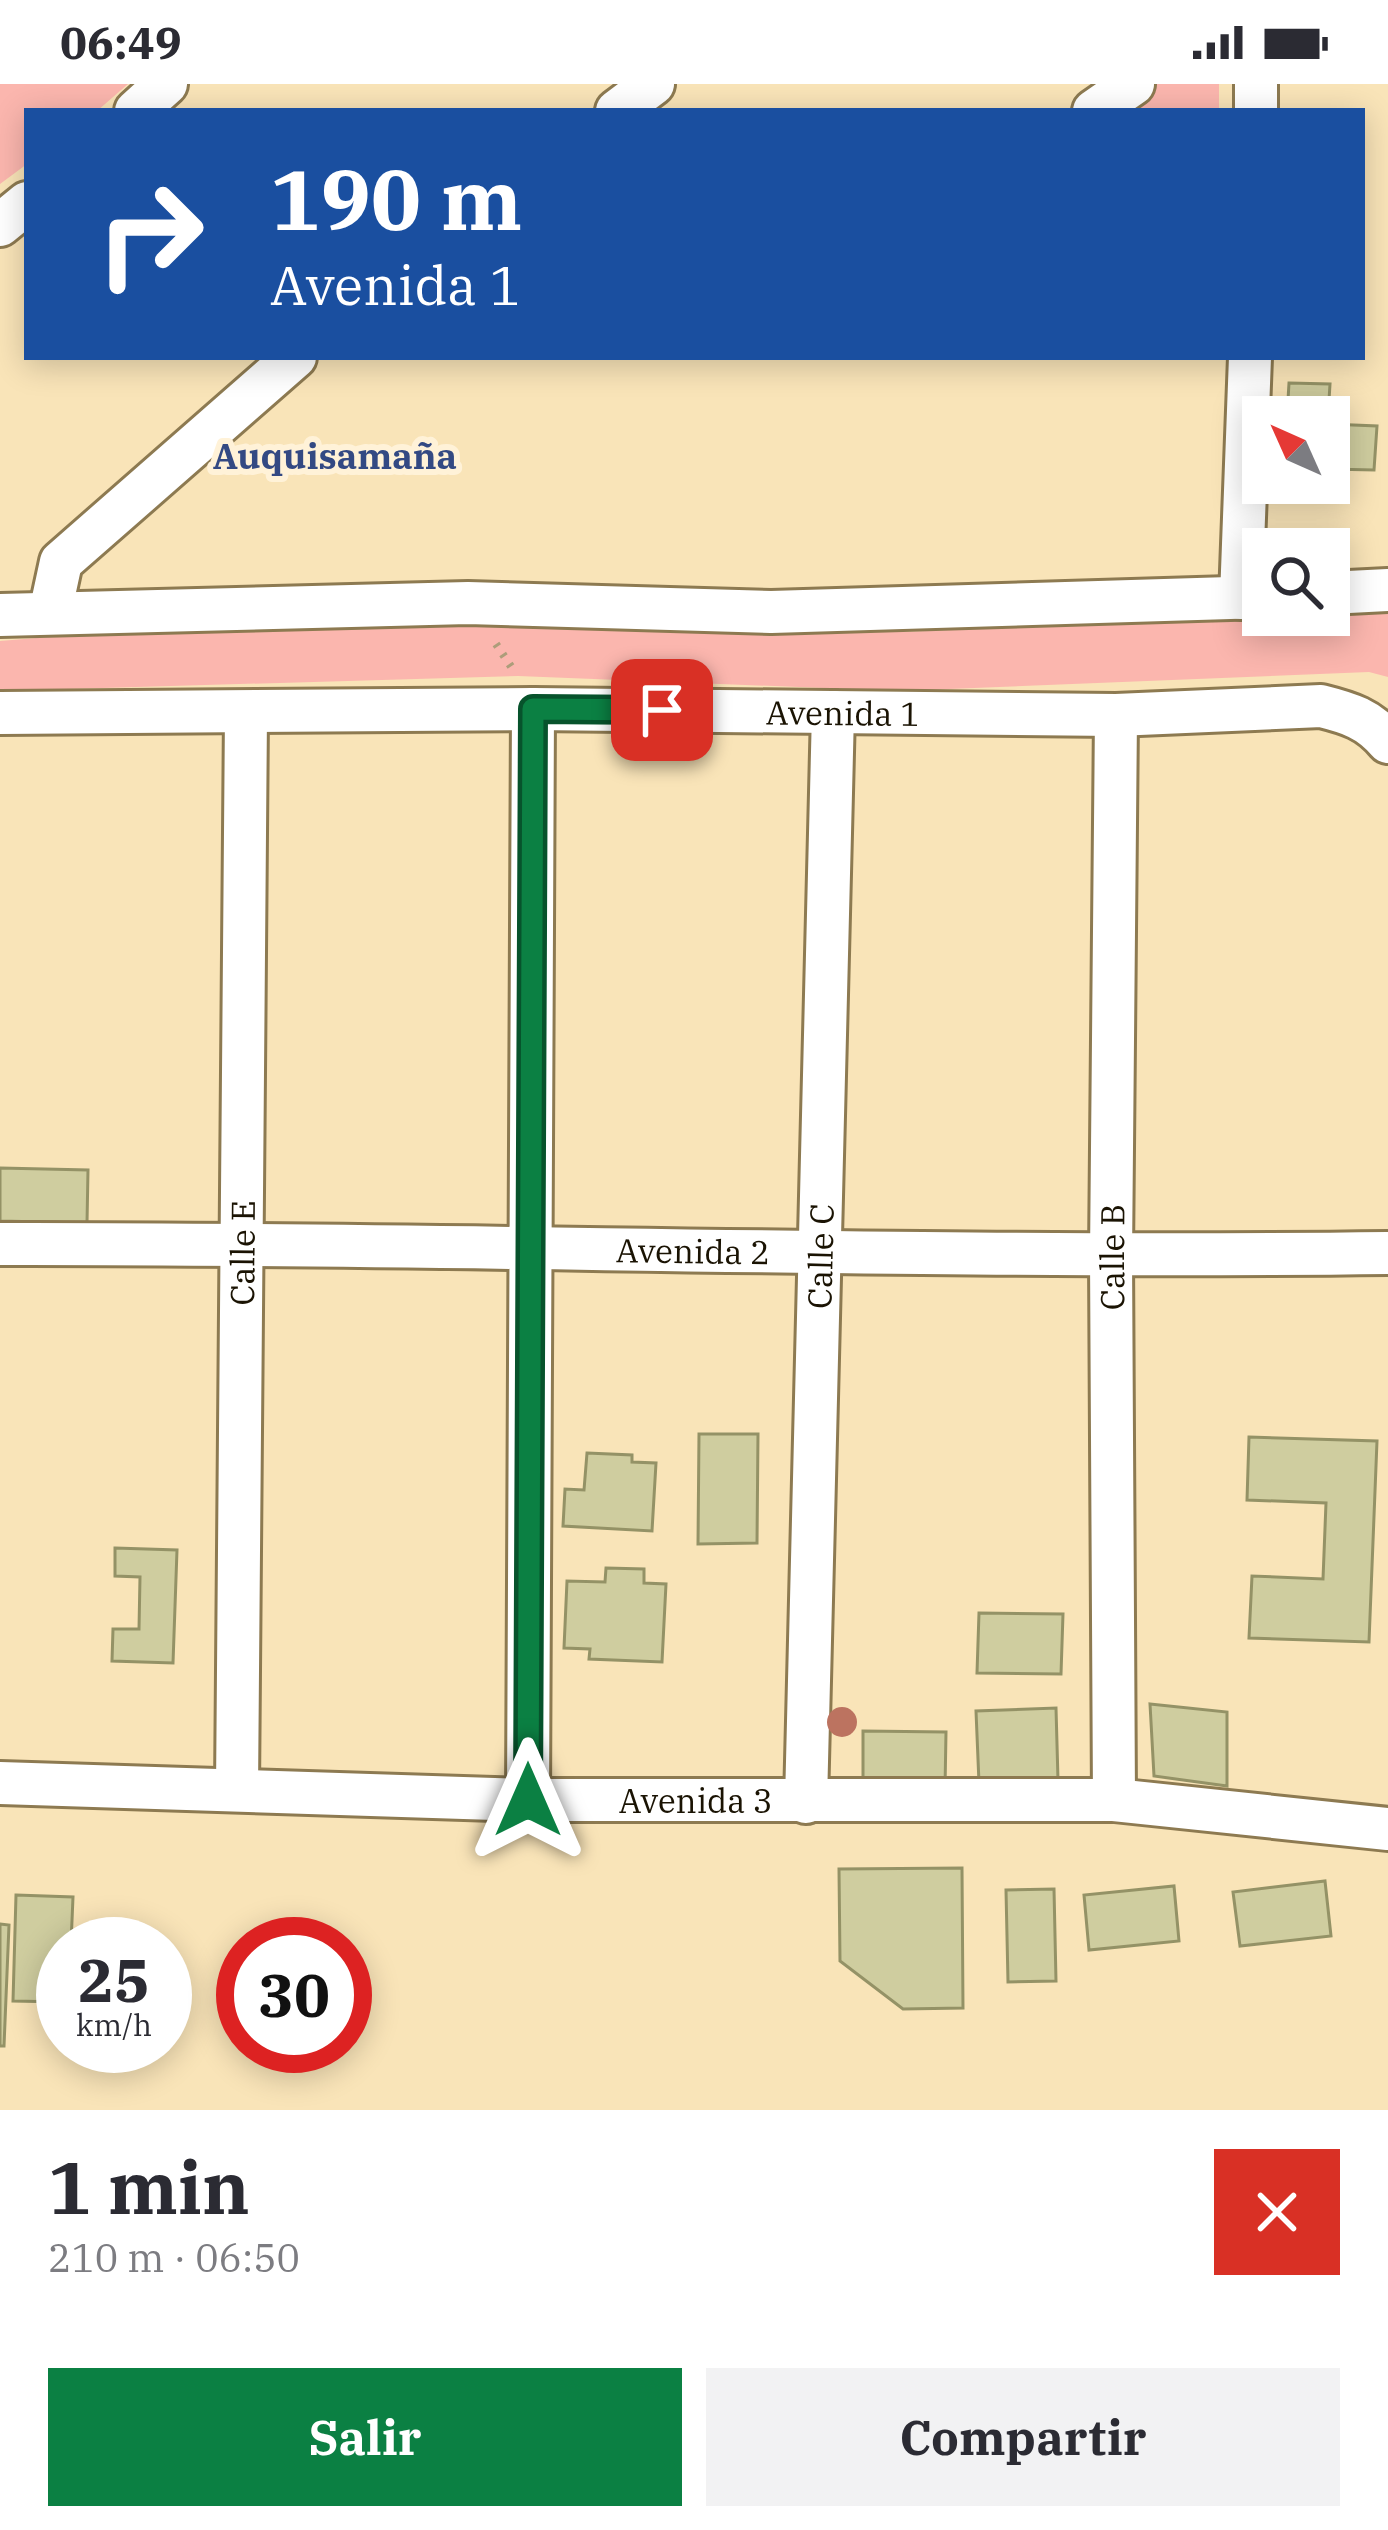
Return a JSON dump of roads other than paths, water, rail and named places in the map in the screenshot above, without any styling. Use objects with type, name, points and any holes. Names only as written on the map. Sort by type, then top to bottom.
[{"type":"street","points":[[139,108],[166,84]]},
{"type":"street","points":[[621,108],[653,84]]},
{"type":"street","points":[[1098,108],[1132,84]]},
{"type":"street","points":[[0,225],[24,205]]},
{"type":"street","points":[[50,613],[61,562],[292,360]]},
{"type":"street","points":[[1250,360],[1251,528]]},
{"type":"street","points":[[1350,592],[1388,590]]},
{"type":"street","points":[[0,615],[468,603],[770,612],[1242,597]]},
{"type":"street","name":"Avenida 1","points":[[0,712],[533,709],[1115,715],[1321,706],[1354,714],[1376,727],[1388,742]]},
{"type":"street","points":[[528,1800],[533,709]]},
{"type":"street","name":"Calle C","points":[[806,1802],[833,712]]},
{"type":"street","name":"Calle E","points":[[238,1790],[246,713]]},
{"type":"street","name":"Calle B","points":[[1114,1800],[1115,715]]},
{"type":"street","name":"Avenida 2","points":[[0,1244],[242,1243],[1111,1256],[1388,1253]]},
{"type":"street","name":"Avenida 3","points":[[0,1783],[528,1800],[1114,1800],[1388,1829]]},
{"type":"district","name":"Auquisamaña","points":[[335,455]]}]
